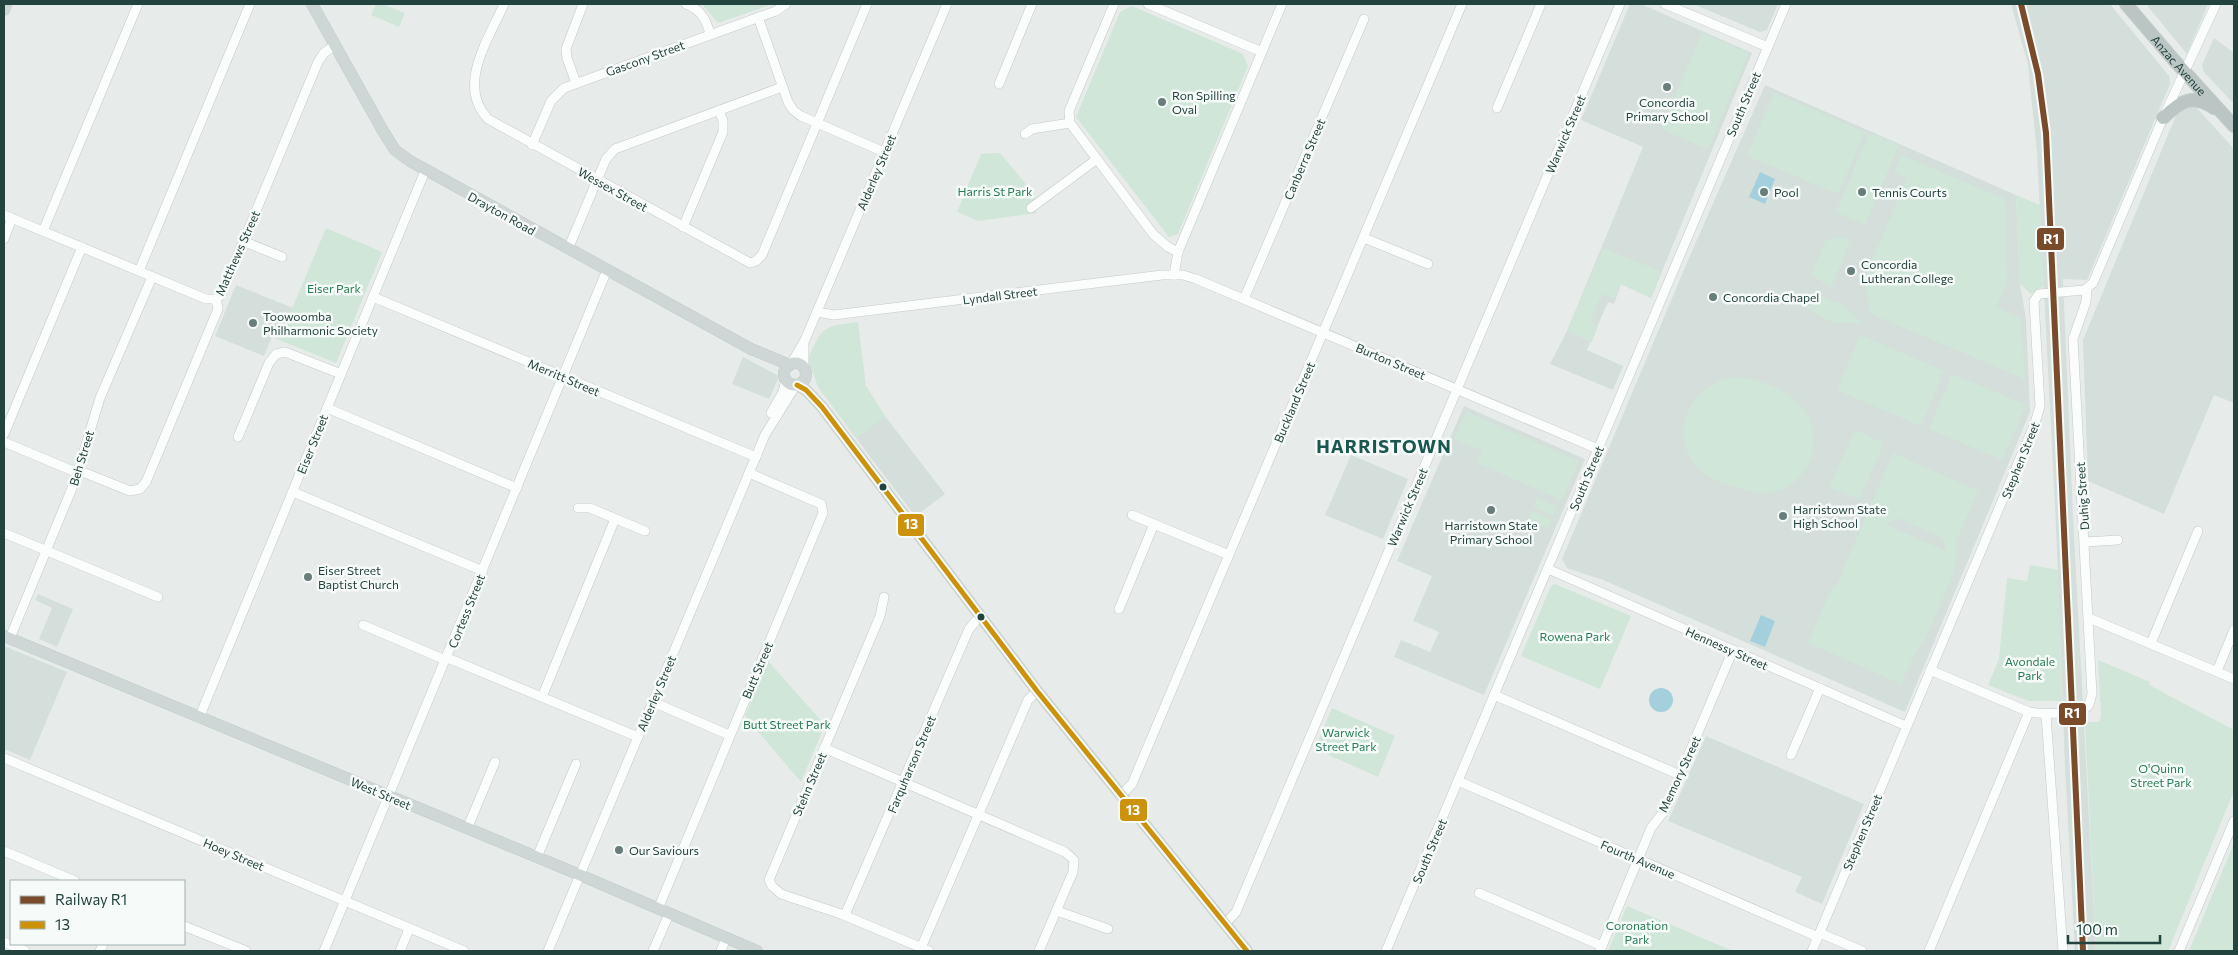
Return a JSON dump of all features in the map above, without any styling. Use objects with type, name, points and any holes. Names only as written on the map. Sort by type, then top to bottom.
[{"type":"highway","name":"Anzac Avenue","points":[[2126,4],[2234,126]]},
{"type":"highway","points":[[2163,118],[2175,106],[2189,100],[2210,105],[2225,116]]},
{"type":"main road","points":[[4,10],[6,4]]},
{"type":"main road","name":"Drayton Road","points":[[312,4],[395,150],[424,171],[759,353],[791,376],[806,390],[822,407],[1037,691],[1247,951]]},
{"type":"main road","points":[[798,364],[805,372],[803,381],[791,376],[798,364]]},
{"type":"main road","name":"Drayton Road","points":[[805,372],[822,407]]},
{"type":"main road","name":"West Street","points":[[7,637],[580,875],[757,951]]},
{"type":"street","points":[[43,231],[138,4]]},
{"type":"street","points":[[139,271],[250,4]]},
{"type":"street","name":"Wessex Street","points":[[504,4],[474,76],[473,88],[478,104],[492,123],[745,261],[756,261],[762,254],[817,124]]},
{"type":"street","points":[[576,83],[567,58],[566,49],[568,39],[583,4]]},
{"type":"street","points":[[686,4],[704,16],[710,34]]},
{"type":"street","name":"Gascony Street","points":[[532,145],[551,101],[560,90],[758,17],[786,4]]},
{"type":"street","points":[[817,124],[868,4]]},
{"type":"street","name":"Alderley Street","points":[[548,951],[756,457],[765,435],[770,415],[791,376],[947,4]]},
{"type":"street","points":[[999,84],[1032,4]]},
{"type":"street","points":[[1114,4],[1069,111],[1070,123],[1153,234],[1178,252]]},
{"type":"street","points":[[1148,4],[1262,52]]},
{"type":"street","points":[[1178,275],[1178,252],[1282,4]]},
{"type":"street","name":"Buckland Street","points":[[1120,796],[1132,784],[1462,4]]},
{"type":"street","points":[[1496,108],[1541,4]]},
{"type":"street","name":"Warwick Street","points":[[1225,924],[1236,912],[1620,4]]},
{"type":"street","points":[[1665,4],[1768,47]]},
{"type":"street","name":"South Street","points":[[1386,951],[1786,4]]},
{"type":"street","points":[[2086,289],[2095,280],[2163,118],[2216,4]]},
{"type":"street","points":[[758,17],[782,87],[793,110],[817,124],[884,152]]},
{"type":"street","name":"Canberra Street","points":[[1244,298],[1364,19]]},
{"type":"street","name":"Matthews Street","points":[[78,472],[130,491],[137,491],[146,482],[218,308],[216,299],[221,295],[318,62],[326,51],[335,45]]},
{"type":"street","points":[[568,248],[606,159],[618,147],[782,87]]},
{"type":"street","points":[[683,227],[723,132],[724,121],[719,110]]},
{"type":"street","points":[[1025,134],[1032,129],[1070,123]]},
{"type":"street","points":[[1031,208],[1097,159]]},
{"type":"street","name":"Eiser Street","points":[[199,718],[424,171]]},
{"type":"street","points":[[4,239],[8,217],[206,299],[216,299]]},
{"type":"street","points":[[1364,238],[1428,264]]},
{"type":"street","points":[[244,241],[282,257]]},
{"type":"street","points":[[4,434],[82,248]]},
{"type":"street","name":"Cortess Street","points":[[324,951],[447,659],[607,270]]},
{"type":"street","name":"Burton Street","points":[[1178,275],[1244,298],[1598,449]]},
{"type":"street","name":"Lyndall Street","points":[[817,312],[834,315],[1178,275]]},
{"type":"street","name":"Beh Street","points":[[7,637],[46,551],[78,472],[100,398],[152,277]]},
{"type":"street","name":"Stephen Street","points":[[1812,951],[1906,726],[2011,484],[2038,415],[2039,392],[2033,305],[2036,297],[2045,292],[2086,289]]},
{"type":"street","name":"Duhig Street","points":[[2046,715],[2082,710],[2088,706],[2092,694],[2073,339],[2086,302],[2086,289]]},
{"type":"street","name":"Merritt Street","points":[[373,297],[756,457]]},
{"type":"street","name":"Alderley Street","points":[[805,340],[802,357],[805,372]]},
{"type":"street","points":[[238,437],[269,363],[276,354],[285,352],[340,374]]},
{"type":"street","points":[[327,408],[517,488]]},
{"type":"street","points":[[4,442],[78,472]]},
{"type":"street","name":"Butt Street","points":[[658,909],[823,513],[821,504],[749,473]]},
{"type":"street","points":[[293,492],[483,571]]},
{"type":"street","points":[[578,508],[590,508],[645,531]]},
{"type":"street","points":[[1132,515],[1229,555]]},
{"type":"street","points":[[542,697],[616,519]]},
{"type":"street","points":[[1119,609],[1154,524]]},
{"type":"street","points":[[2150,643],[2198,531]]},
{"type":"street","points":[[4,533],[158,597]]},
{"type":"street","points":[[2085,542],[2118,540]]},
{"type":"street","name":"Hennessy Street","points":[[1548,569],[1906,726]]},
{"type":"street","name":"Stehn Street","points":[[845,915],[781,894],[772,886],[769,880],[880,616],[884,597]]},
{"type":"street","name":"Farquharson Street","points":[[845,915],[969,629],[980,616]]},
{"type":"street","points":[[2089,618],[2234,678]]},
{"type":"street","points":[[363,626],[638,737]]},
{"type":"street","points":[[2217,671],[2234,630]]},
{"type":"street","name":"Memory Street","points":[[1601,949],[1651,828],[1665,810],[1733,650]]},
{"type":"street","points":[[1930,670],[2029,712],[2046,715],[2063,951]]},
{"type":"street","points":[[1791,755],[1820,688]]},
{"type":"street","points":[[845,915],[925,949],[1028,700],[1037,691]]},
{"type":"street","points":[[1494,695],[1680,775]]},
{"type":"street","points":[[653,702],[729,735]]},
{"type":"street","points":[[1929,951],[2029,712]]},
{"type":"street","points":[[824,748],[1065,852],[1074,860],[1073,872],[1039,951]]},
{"type":"street","name":"Hoey Street","points":[[4,758],[464,951]]},
{"type":"street","points":[[467,829],[495,762]]},
{"type":"street","points":[[537,857],[576,764]]},
{"type":"street","name":"Fourth Avenue","points":[[1458,781],[1638,859],[1819,935],[1862,951]]},
{"type":"street","points":[[2179,951],[2234,820]]},
{"type":"street","points":[[4,851],[73,880]]},
{"type":"street","points":[[1479,893],[1601,949]]},
{"type":"street","points":[[1057,911],[1108,930]]},
{"type":"street","points":[[653,951],[669,914]]},
{"type":"street","points":[[185,926],[246,951]]},
{"type":"street","points":[[400,951],[409,929]]},
{"type":"street","points":[[721,951],[726,938]]},
{"type":"street","points":[[11,945],[25,951]]},
{"type":"shaded area","name":"Concordia Primary School","points":[[1630,4],[1641,4],[1752,53],[1651,298],[1621,284],[1614,304],[1608,302],[1587,350],[1623,366],[1613,390],[1550,364],[1567,331],[1643,147],[1581,120]]},
{"type":"shaded area","points":[[1693,4],[1778,4],[1767,30],[1760,32]]},
{"type":"shaded area","points":[[2011,4],[2110,4],[2169,76],[2170,84],[2087,280],[2063,279],[2073,516],[2096,951],[2075,951],[2037,153],[2028,65]]},
{"type":"shaded area","points":[[2146,4],[2208,4],[2187,54]]},
{"type":"shaded area","points":[[2214,38],[2234,53],[2234,104],[2203,71],[2202,65]]},
{"type":"shaded area","points":[[1765,85],[2016,195],[2020,284],[2026,319],[2030,412],[1905,712],[1603,580],[1567,568],[1562,559],[1689,258]]},
{"type":"shaded area","points":[[2189,106],[2196,107],[2234,149],[2234,403],[2214,395],[2164,514],[2088,481],[2083,340],[2177,113]]},
{"type":"shaded area","name":"Toowoomba Philharmonic Society","points":[[236,285],[293,308],[279,340],[272,337],[264,356],[215,336]]},
{"type":"shaded area","points":[[743,357],[777,375],[778,379],[769,399],[732,384]]},
{"type":"shaded area","name":"Harristown State Primary School","points":[[1464,406],[1585,459],[1484,695],[1394,657],[1401,640],[1430,652],[1439,632],[1413,621],[1432,576],[1397,561]]},
{"type":"shaded area","points":[[885,416],[945,494],[920,513],[912,512],[856,438]]},
{"type":"shaded area","points":[[1351,455],[1408,479],[1383,539],[1325,515]]},
{"type":"shaded area","points":[[38,594],[73,609],[57,647],[39,639],[52,608],[35,600]]},
{"type":"shaded area","points":[[4,646],[67,672],[30,760],[4,749]]},
{"type":"shaded area","points":[[1706,736],[1864,804],[1822,904],[1795,892],[1802,877],[1668,821]]},
{"type":"green space","points":[[376,4],[382,4],[405,13],[399,27],[371,15]]},
{"type":"green space","points":[[702,4],[773,4],[718,23]]},
{"type":"green space","points":[[1132,6],[1243,54],[1248,66],[1178,234],[1169,237],[1076,117],[1120,12]]},
{"type":"green space","points":[[1702,33],[1749,53],[1708,149],[1661,129]]},
{"type":"green space","points":[[1774,93],[1865,132],[1838,194],[1747,156]]},
{"type":"green space","name":"Tennis Courts","points":[[1869,133],[1884,139],[1873,165],[1885,139],[1899,145],[1865,225],[1836,212]]},
{"type":"green space","name":"Harris St Park","points":[[1000,153],[1035,195],[1036,213],[978,221],[957,212],[981,154]]},
{"type":"green space","points":[[1901,155],[2006,201],[2007,283],[1996,307],[2021,319],[2025,379],[1871,314],[1864,280],[1907,178],[1894,172]]},
{"type":"green space","points":[[2016,195],[2040,205],[2044,286],[2031,294],[2020,284]]},
{"type":"green space","name":"Eiser Park","points":[[326,228],[382,252],[336,363],[279,340]]},
{"type":"green space","points":[[1840,237],[1846,238],[1850,242],[1831,288],[1811,274],[1826,240]]},
{"type":"green space","points":[[1603,248],[1662,272],[1651,298],[1621,284],[1615,299],[1602,294],[1590,322],[1598,326],[1592,342],[1567,331]]},
{"type":"green space","points":[[1815,294],[1842,304],[1862,323],[1834,323],[1808,309]]},
{"type":"green space","points":[[858,322],[866,386],[885,416],[856,438],[818,387],[808,359],[817,340],[825,330],[837,325]]},
{"type":"green space","points":[[1860,335],[1944,371],[1921,426],[1837,390]]},
{"type":"green space","points":[[1952,374],[2026,405],[2002,460],[1929,429]]},
{"type":"green space","points":[[1738,377],[1766,383],[1779,389],[1801,406],[1809,418],[1813,431],[1814,446],[1810,461],[1794,482],[1781,490],[1766,493],[1751,492],[1721,482],[1699,469],[1689,455],[1684,440],[1684,425],[1688,411],[1696,398],[1708,388],[1722,381]]},
{"type":"green space","points":[[1466,412],[1579,461],[1562,500],[1477,463],[1482,451],[1454,439]]},
{"type":"green space","points":[[1855,430],[1884,443],[1859,500],[1829,487]]},
{"type":"green space","points":[[1893,453],[1978,491],[1956,542],[1957,554],[1954,572],[1925,640],[1914,655],[1901,684],[1808,643],[1833,585],[1836,586]],"holes":[[[1898,518],[1943,538],[1946,551],[1886,525]]]},
{"type":"green space","points":[[1537,498],[1557,507],[1553,516],[1533,507]]},
{"type":"green space","points":[[1532,511],[1552,520],[1548,529],[1528,520]]},
{"type":"green space","name":"Avondale Park","points":[[2030,565],[2058,570],[2062,701],[2029,701],[1988,685],[1999,659],[2007,578],[2027,581]]},
{"type":"green space","name":"Rowena Park","points":[[1555,584],[1631,616],[1600,689],[1521,656],[1551,586]]},
{"type":"green space","name":"O'Quinn Street Park","points":[[2098,660],[2150,682],[2149,685],[2234,730],[2234,791],[2168,951],[2096,951],[2085,722],[2099,722],[2101,716]]},
{"type":"green space","name":"Butt Street Park","points":[[768,661],[825,725],[801,782],[745,716]]},
{"type":"green space","name":"Warwick Street Park","points":[[1332,708],[1395,736],[1378,777],[1315,749]]},
{"type":"green space","points":[[2234,843],[2234,951],[2189,951]]},
{"type":"green space","name":"Coronation Park","points":[[1627,906],[1733,951],[1608,951]]},
{"type":"water","points":[[1760,172],[1775,179],[1765,204],[1749,197]]},
{"type":"water","points":[[1761,615],[1775,621],[1765,647],[1750,641]]},
{"type":"water","points":[[1661,688],[1670,691],[1673,700],[1670,709],[1661,712],[1652,709],[1649,700],[1652,691]]},
{"type":"rail line","name":"R1","points":[[2021,4],[2038,74],[2046,133],[2083,951]]},
{"type":"transit line","name":"13","points":[[797,385],[806,390],[822,407],[1037,691],[1247,951]]},
{"type":"place","name":"Concordia Primary School","points":[[1667,87]]},
{"type":"place","name":"Ron Spilling Oval","points":[[1162,102]]},
{"type":"place","name":"Pool","points":[[1764,192]]},
{"type":"place","name":"Tennis Courts","points":[[1862,192]]},
{"type":"place","name":"Concordia Lutheran College","points":[[1851,271]]},
{"type":"place","name":"Concordia Chapel","points":[[1713,297]]},
{"type":"place","name":"Toowoomba Philharmonic Society","points":[[253,323]]},
{"type":"place","name":"Harristown State Primary School","points":[[1491,510]]},
{"type":"place","name":"Harristown State High School","points":[[1783,516]]},
{"type":"place","name":"Eiser Street Baptist Church","points":[[308,577]]},
{"type":"place","name":"Our Saviours","points":[[619,850]]},
{"type":"district","name":"HARRISTOWN","points":[[1384,446]]}]
